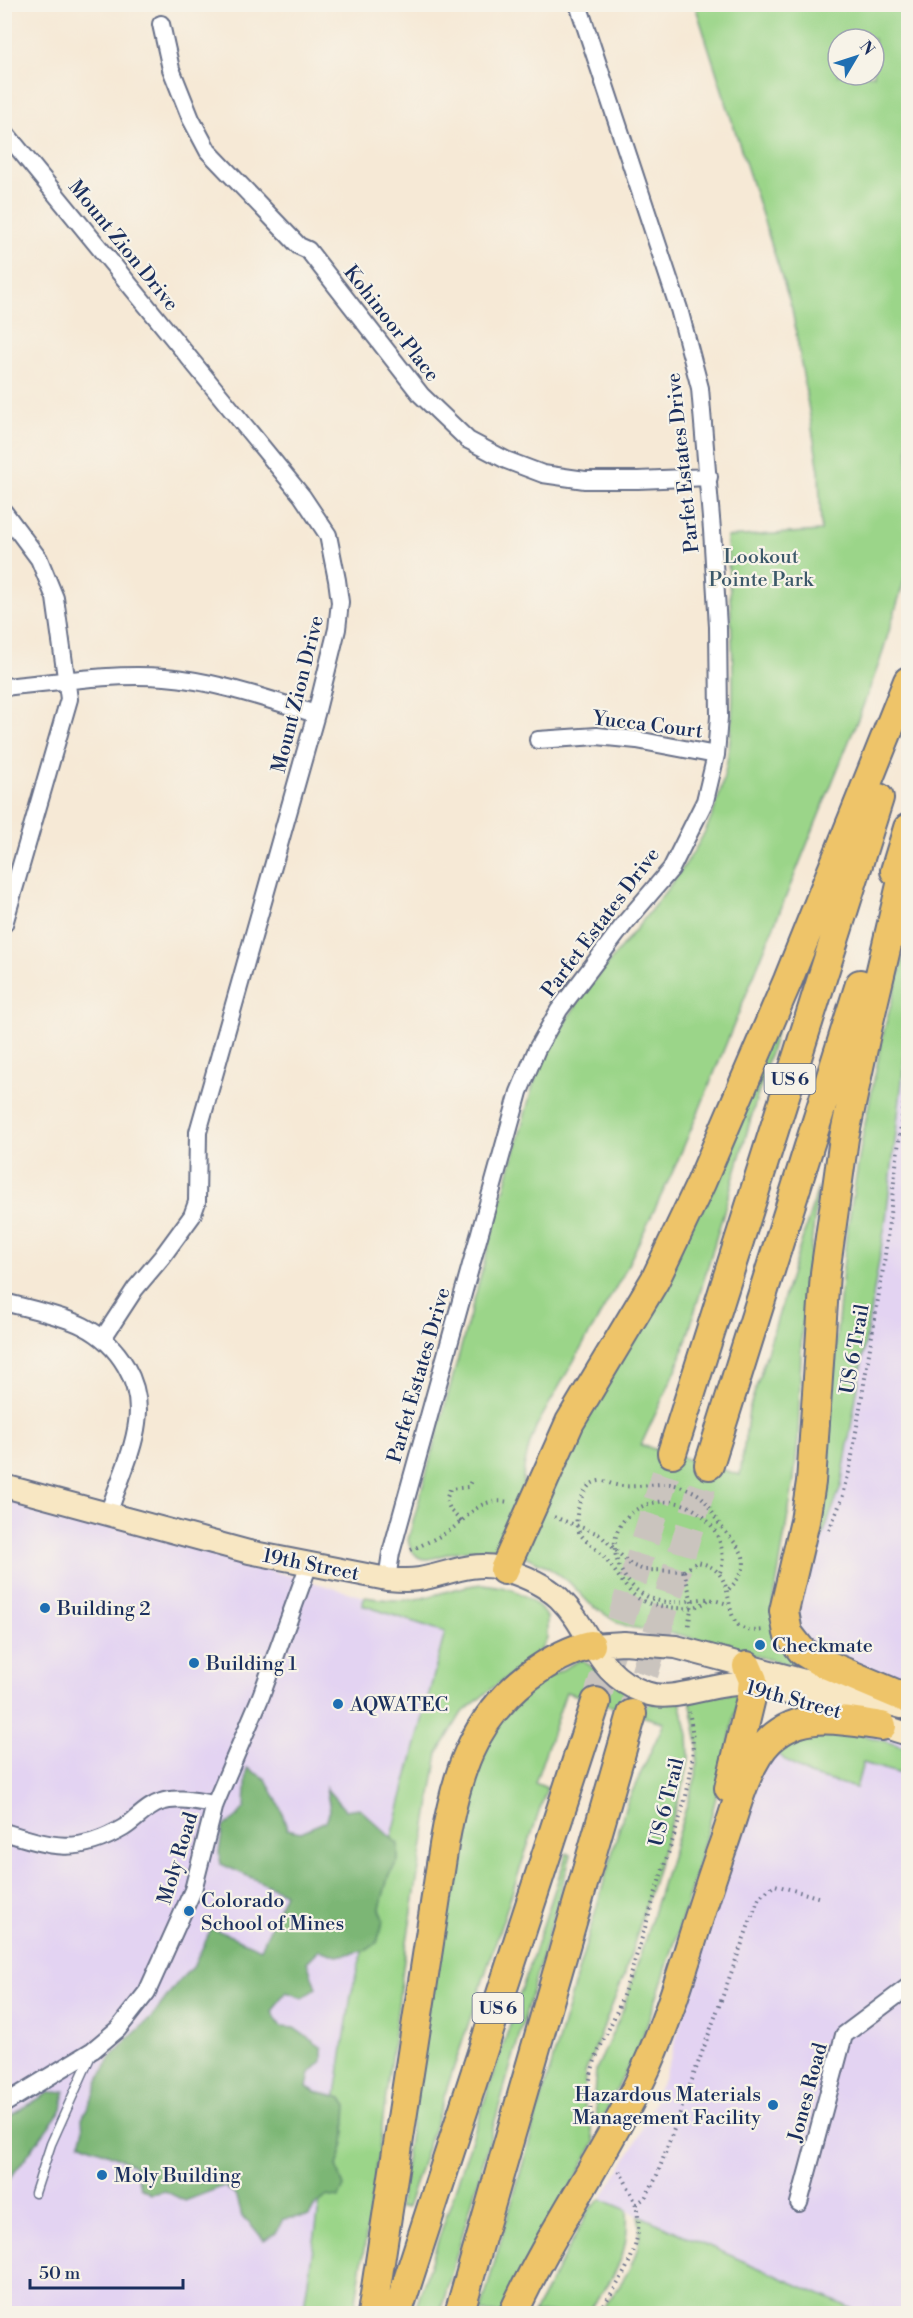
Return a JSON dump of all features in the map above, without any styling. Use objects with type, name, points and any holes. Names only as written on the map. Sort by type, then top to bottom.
[{"type":"highway","points":[[504,1570],[567,1429],[655,1280],[701,1183],[788,980],[909,681]]},
{"type":"highway","name":"US 6","points":[[672,1453],[909,705]]},
{"type":"highway","name":"US 6","points":[[709,1465],[909,828]]},
{"type":"highway","points":[[909,855],[861,1056],[842,1148],[825,1273],[811,1482],[784,1611],[788,1634],[802,1651],[818,1661],[909,1699]]},
{"type":"highway","points":[[372,2313],[444,1845],[451,1803],[459,1775],[485,1720],[502,1701],[524,1680],[548,1663],[566,1653],[591,1645]]},
{"type":"highway","points":[[703,1901],[750,1676]]},
{"type":"highway","name":"US 6","points":[[397,2313],[596,1702]]},
{"type":"highway","name":"US 6","points":[[459,2313],[632,1714]]},
{"type":"highway","points":[[513,2313],[539,2260],[605,2149],[645,2072],[677,1987],[703,1901],[758,1754],[790,1726],[819,1719],[839,1719],[882,1726]]},
{"type":"main road","name":"19th Street","points":[[4,1486],[249,1552],[387,1579],[409,1581],[468,1567],[486,1566],[504,1570],[537,1582],[554,1594],[567,1607],[606,1667],[627,1684],[652,1695],[668,1696],[684,1693],[750,1676],[909,1709]]},
{"type":"main road","name":"19th Street","points":[[591,1645],[636,1643],[683,1648],[826,1706],[909,1734]]},
{"type":"street","name":"Parfet Estates Drive","points":[[387,1579],[391,1553],[519,1092],[537,1049],[559,1010],[625,923],[671,869],[705,801],[716,754],[719,717],[717,627],[709,477],[700,388],[680,309],[578,4]]},
{"type":"street","name":"Kohinoor Place","points":[[161,24],[171,69],[190,118],[208,151],[299,246],[308,250],[421,395],[468,440],[506,460],[543,474],[585,480],[709,477]]},
{"type":"street","name":"Mount Zion Drive","points":[[4,131],[302,496],[328,536],[340,602],[337,629],[316,714],[198,1132],[197,1203],[186,1224],[135,1289],[103,1338]]},
{"type":"street","points":[[4,512],[39,559],[55,598],[69,699],[4,924]]},
{"type":"street","points":[[4,687],[126,676],[165,677],[243,692],[316,714]]},
{"type":"street","name":"Yucca Court","points":[[538,740],[597,736],[637,740],[716,754]]},
{"type":"street","points":[[4,1302],[82,1325],[103,1338],[126,1366],[138,1403],[137,1423],[133,1443],[108,1515]]},
{"type":"street","name":"Moly Road","points":[[4,2104],[72,2065],[93,2050],[118,2029],[147,1992],[193,1890],[216,1804],[261,1696],[309,1564]]},
{"type":"street","points":[[4,1832],[47,1845],[89,1845],[124,1828],[160,1802],[175,1800],[216,1804]]},
{"type":"street","name":"Jones Road","points":[[798,2203],[844,2035],[909,1987]]},
{"type":"lane","points":[[35,2193],[51,2144],[93,2050]]},
{"type":"path","name":"US 6 Trail","points":[[825,1540],[840,1505],[850,1468],[884,1263],[909,1068]]},
{"type":"path","points":[[461,1521],[451,1511],[446,1500],[450,1489],[468,1487],[471,1481],[469,1479]]},
{"type":"path","points":[[728,1590],[743,1566],[742,1553],[738,1545],[719,1524],[702,1497],[695,1492],[670,1484],[636,1487],[600,1481],[593,1483],[584,1492],[580,1501],[577,1525],[584,1538],[602,1555],[633,1595],[659,1606],[692,1604],[704,1598],[728,1604]]},
{"type":"path","points":[[411,1550],[445,1533],[473,1509],[486,1502],[501,1500],[516,1503]]},
{"type":"path","points":[[692,1604],[664,1603],[639,1593],[622,1574],[615,1557],[620,1527],[634,1511],[653,1502],[675,1501],[693,1508],[713,1528],[721,1546],[722,1567],[720,1572]]},
{"type":"path","points":[[551,1516],[599,1534],[631,1565],[644,1570],[684,1571],[697,1562],[705,1563],[720,1572],[728,1590],[728,1604],[732,1617],[747,1629],[769,1629]]},
{"type":"path","points":[[683,1648],[692,1604],[684,1571]]},
{"type":"path","name":"US 6 Trail","points":[[598,2127],[593,2120],[589,2106],[590,2071],[614,2018],[633,1967],[690,1783],[693,1731],[684,1693]]},
{"type":"path","points":[[636,2204],[645,2198],[656,2178],[759,1898],[763,1892],[775,1885],[821,1898]]},
{"type":"path","points":[[597,2313],[621,2278],[639,2231],[636,2204],[618,2168]]},
{"type":"shaded area","points":[[908,940],[908,2313],[862,2313],[601,2199],[633,2148],[669,2063],[730,1862],[761,1770],[771,1755],[799,1731],[799,1629],[794,1612],[829,1414],[846,1238],[863,1134],[885,1026]]},
{"type":"shaded area","name":"Colorado School of Mines","points":[[4,1495],[365,1597],[362,1605],[445,1632],[351,1995],[303,2313],[5,2313]]},
{"type":"green space","name":"Lookout Pointe Park","points":[[695,5],[908,5],[908,568],[880,661],[860,714],[698,1113],[623,1275],[536,1427],[524,1469],[525,1493],[502,1546],[422,1559],[414,1554],[408,1540],[533,1085],[550,1048],[570,1014],[688,860],[710,821],[721,788],[728,754],[733,681],[727,537],[821,531],[819,471],[792,309]]},
{"type":"green space","points":[[908,941],[908,1029],[886,1219],[841,1486],[820,1543],[806,1570],[829,1414],[846,1238],[863,1134],[884,1030]]},
{"type":"green space","points":[[782,1012],[687,1338],[676,1370],[641,1445],[740,1475],[749,1410],[818,1188],[802,1325],[798,1440],[794,1479],[772,1611],[825,1675],[681,1635],[629,1627],[615,1621],[590,1604],[569,1582],[544,1565],[522,1555],[546,1495]]},
{"type":"green space","points":[[482,1584],[511,1589],[533,1602],[547,1617],[547,1638],[541,1650],[529,1662],[461,1714],[438,1753],[404,1960],[375,2179],[354,2313],[303,2314],[351,1995],[445,1632],[362,1605],[365,1597],[393,1600],[415,1599]]},
{"type":"green space","points":[[5,1609],[10,1679],[4,1695]]},
{"type":"green space","points":[[582,1659],[599,1673],[680,1701],[688,1735],[689,1758],[686,1775],[625,1973],[585,2073],[584,2105],[595,2142],[503,2313],[480,2313],[626,1805],[664,1723],[566,1692],[535,1783],[547,1788],[407,2208],[399,2208],[430,1993],[475,1752],[526,1689]]},
{"type":"green space","points":[[740,1692],[707,1834],[665,1974],[632,2065],[628,2067],[601,2121],[597,2116],[594,2096],[596,2070],[623,2010],[696,1776],[698,1744],[690,1699]]},
{"type":"green space","points":[[804,1731],[856,1733],[908,1748],[908,1776],[863,1763],[856,1788],[809,1775],[786,1761],[773,1749]]},
{"type":"green space","points":[[247,1768],[266,1779],[281,1809],[287,1829],[301,1832],[326,1821],[330,1810],[326,1788],[345,1810],[359,1808],[398,1844],[398,1861],[389,1874],[380,1908],[383,1921],[377,1943],[367,1950],[337,1956],[319,1950],[307,1962],[316,1988],[303,1998],[286,1992],[272,2012],[281,2027],[294,2028],[322,2048],[322,2061],[310,2073],[307,2087],[316,2092],[342,2098],[347,2106],[344,2144],[337,2166],[344,2187],[339,2198],[327,2196],[314,2207],[309,2216],[283,2219],[276,2233],[264,2240],[242,2217],[237,2197],[224,2186],[185,2201],[165,2191],[151,2194],[140,2188],[135,2166],[80,2142],[83,2133],[82,2119],[111,2057],[151,2018],[177,1983],[194,1965],[212,1928],[261,1949],[285,1893],[221,1864],[219,1853],[223,1826],[233,1821],[245,1807]]},
{"type":"green space","points":[[567,1853],[571,1855],[440,2313],[414,2313]]},
{"type":"green space","points":[[65,2091],[62,2109],[5,2185],[5,2119],[48,2093]]},
{"type":"green space","points":[[601,2199],[627,2210],[626,2241],[623,2254],[605,2289],[587,2313],[534,2313],[590,2208]]},
{"type":"green space","points":[[638,2215],[862,2313],[599,2313],[623,2280],[635,2256],[639,2243]]},
{"type":"tunnel","points":[[596,1702],[672,1453]]},
{"type":"tunnel","points":[[632,1714],[709,1465]]},
{"type":"place","name":"Building 2","points":[[45,1608]]},
{"type":"place","name":"Checkmate","points":[[760,1645]]},
{"type":"place","name":"Building 1","points":[[194,1663]]},
{"type":"place","name":"AQWATEC","points":[[338,1704]]},
{"type":"place","name":"Colorado School of Mines","points":[[189,1911]]},
{"type":"place","name":"Hazardous Materials Management Facility","points":[[773,2105]]},
{"type":"place","name":"Moly Building","points":[[102,2175]]}]
